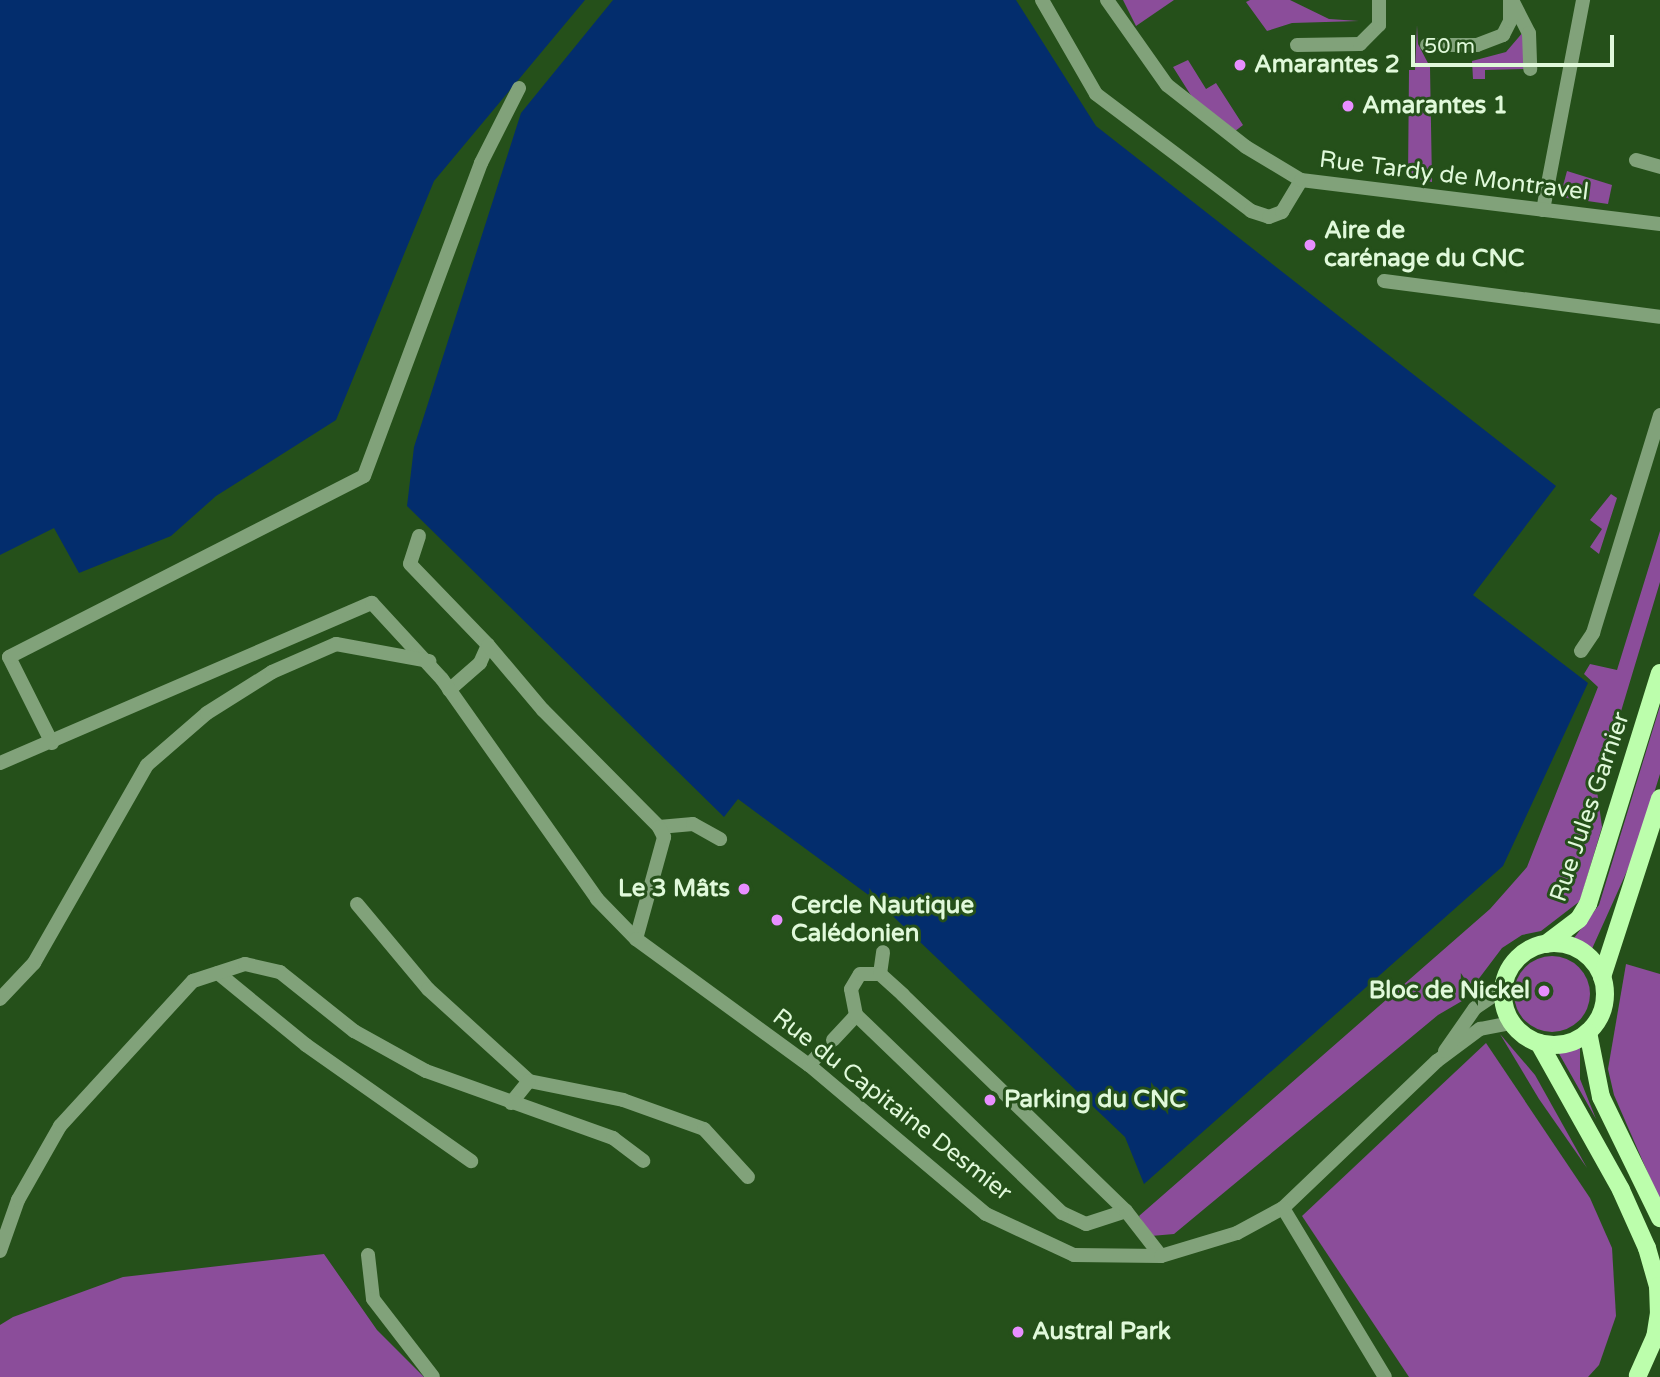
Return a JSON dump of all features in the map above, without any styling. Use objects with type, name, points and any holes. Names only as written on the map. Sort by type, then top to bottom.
[{"type":"main road","name":"Rue Jules Garnier","points":[[1546,944],[1579,919],[1588,904],[1660,673]]},
{"type":"main road","points":[[1539,1043],[1556,1045],[1588,1032],[1603,1008],[1602,977],[1660,798]]},
{"type":"main road","points":[[1602,977],[1580,950],[1546,944],[1522,954],[1506,976],[1503,989],[1511,1023],[1539,1043],[1621,1190],[1647,1248],[1658,1286],[1659,1312],[1655,1337],[1638,1376]]},
{"type":"main road","points":[[1588,1032],[1601,1097],[1660,1218]]},
{"type":"main road","points":[[1638,1376],[1660,1351]]},
{"type":"street","points":[[1042,0],[1097,94],[1251,211],[1269,217],[1282,212],[1301,180]]},
{"type":"street","name":"Rue Tardy de Montravel","points":[[1107,0],[1167,85],[1246,147],[1301,180],[1660,224]]},
{"type":"street","points":[[1297,45],[1360,44],[1379,25],[1379,0]]},
{"type":"street","points":[[1427,45],[1477,45],[1503,35],[1510,21],[1511,0]]},
{"type":"street","points":[[1511,0],[1529,33],[1531,69]]},
{"type":"street","points":[[1543,210],[1583,0]]},
{"type":"street","points":[[0,763],[52,743],[9,657],[364,475],[481,163],[519,88]]},
{"type":"street","points":[[1636,160],[1660,167]]},
{"type":"street","points":[[1384,281],[1660,317]]},
{"type":"street","points":[[1581,651],[1593,633],[1660,415]]},
{"type":"street","points":[[419,537],[410,565],[488,645],[543,710],[659,827],[664,837],[636,939]]},
{"type":"street","name":"Rue du Capitaine Desmier","points":[[52,743],[372,603],[429,661],[597,899],[636,939],[809,1065],[986,1214],[1074,1255],[1161,1256],[1237,1233],[1283,1208],[1437,1061],[1480,1030],[1511,1023]]},
{"type":"street","points":[[0,999],[34,963],[147,765],[207,713],[272,672],[337,644],[429,661]]},
{"type":"street","points":[[446,685],[480,663],[488,645]]},
{"type":"street","points":[[659,827],[693,824],[720,839]]},
{"type":"street","points":[[357,904],[428,989],[529,1080],[623,1100],[704,1129],[748,1177]]},
{"type":"street","points":[[880,974],[883,952]]},
{"type":"street","points":[[0,1251],[18,1200],[60,1126],[193,981],[245,964],[280,972],[354,1031],[426,1071],[613,1138],[643,1161]]},
{"type":"street","points":[[218,973],[306,1045],[471,1161]]},
{"type":"street","points":[[1126,1211],[1086,1224],[1062,1213],[856,1015],[851,989],[860,974],[880,974],[1126,1211],[1161,1256]]},
{"type":"street","name":"Rue du Capitaine Desmier","points":[[1437,1061],[1475,1008],[1503,989]]},
{"type":"street","points":[[833,1040],[856,1015]]},
{"type":"street","points":[[809,1065],[821,1052]]},
{"type":"street","points":[[511,1103],[529,1080]]},
{"type":"street","points":[[1283,1208],[1385,1377]]},
{"type":"street","points":[[368,1255],[373,1300],[433,1377]]},
{"type":"shaded area","points":[[1123,0],[1174,0],[1136,26]]},
{"type":"shaded area","points":[[1290,0],[1329,19],[1359,21],[1292,23],[1267,31],[1246,2]]},
{"type":"shaded area","points":[[1417,25],[1418,44],[1430,67],[1432,182],[1408,177],[1409,70],[1415,70]]},
{"type":"shaded area","points":[[1524,31],[1524,69],[1485,70],[1485,79],[1473,79],[1472,61],[1506,52]]},
{"type":"shaded area","points":[[1188,60],[1206,89],[1216,83],[1243,125],[1234,132],[1192,97],[1173,67]]},
{"type":"shaded area","points":[[1567,171],[1612,185],[1608,204],[1560,197]]},
{"type":"shaded area","points":[[1611,494],[1617,498],[1599,554],[1590,547],[1602,529],[1590,520]]},
{"type":"shaded area","points":[[1660,531],[1660,582],[1597,791],[1602,827],[1580,901],[1541,931],[1522,935],[1502,948],[1462,1001],[1438,1015],[1174,1234],[1151,1236],[1139,1216],[1490,909],[1527,867],[1598,687],[1584,674],[1590,664],[1617,670]]},
{"type":"shaded area","points":[[1660,706],[1660,774],[1636,851],[1591,951],[1574,938],[1599,905]]},
{"type":"shaded area","points":[[1552,956],[1567,959],[1579,967],[1587,979],[1590,994],[1587,1009],[1579,1021],[1567,1029],[1552,1032],[1537,1029],[1525,1021],[1517,1009],[1514,994],[1517,979],[1525,967],[1537,959]]},
{"type":"shaded area","points":[[1626,964],[1660,974],[1660,1201],[1614,1095],[1608,1069]]},
{"type":"shaded area","points":[[1500,1034],[1535,1075],[1587,1168],[1539,1099]]},
{"type":"shaded area","points":[[1486,1043],[1590,1198],[1612,1248],[1616,1316],[1599,1365],[1588,1377],[1409,1377],[1302,1216]]},
{"type":"shaded area","points":[[1580,1047],[1580,1079],[1596,1119],[1557,1050]]},
{"type":"shaded area","points":[[324,1254],[377,1330],[424,1377],[0,1377],[0,1325],[13,1317],[123,1277]]},
{"type":"water","points":[[0,0],[585,0],[434,181],[336,420],[216,496],[171,536],[79,573],[54,528],[0,555]]},
{"type":"water","points":[[613,0],[1016,0],[1096,126],[1556,486],[1473,595],[1588,683],[1503,866],[1144,1184],[1125,1137],[878,902],[738,799],[724,817],[407,506],[414,447],[521,113]]},
{"type":"place","name":"Amarantes 2","points":[[1240,65]]},
{"type":"place","name":"Amarantes 1","points":[[1348,106]]},
{"type":"place","name":"Aire de carénage du CNC","points":[[1310,245]]},
{"type":"place","name":"Le 3 Mâts","points":[[744,889]]},
{"type":"place","name":"Cercle Nautique Calédonien","points":[[777,920]]},
{"type":"place","name":"Bloc de Nickel","points":[[1544,991]]},
{"type":"place","name":"Parking du CNC","points":[[990,1100]]},
{"type":"place","name":"Austral Park","points":[[1018,1332]]}]
